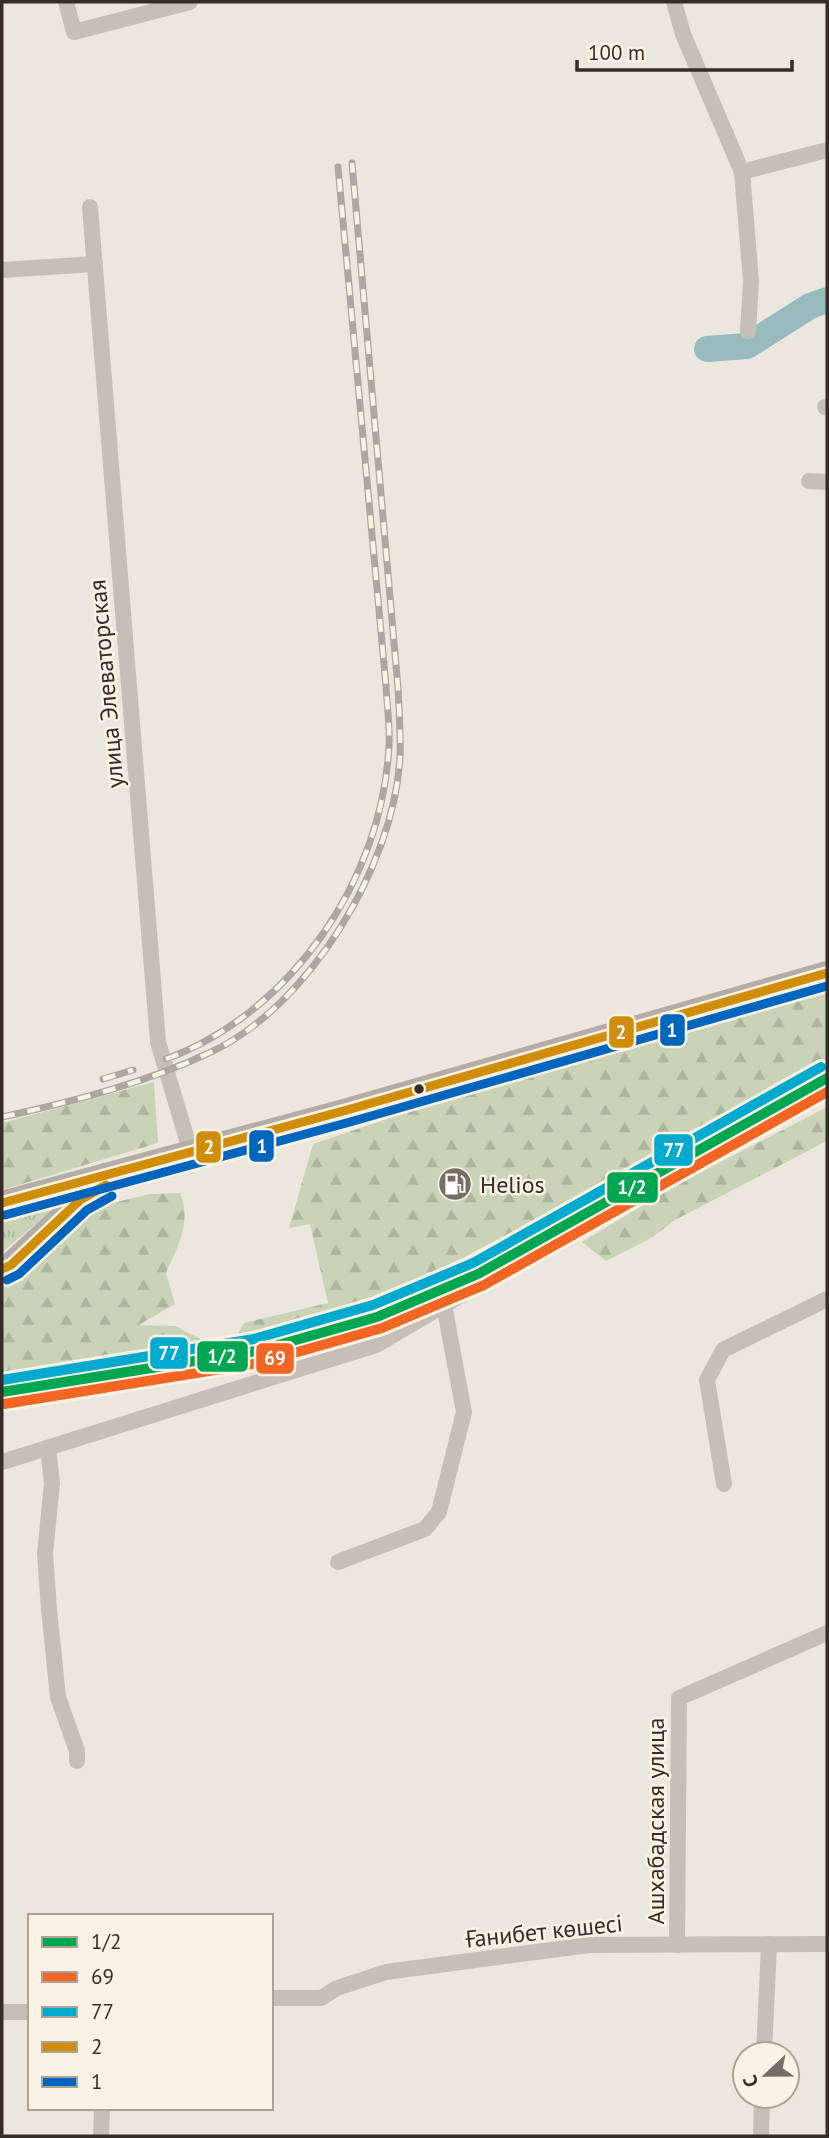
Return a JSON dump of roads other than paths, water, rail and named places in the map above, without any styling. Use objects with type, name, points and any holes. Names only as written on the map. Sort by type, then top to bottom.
[{"type":"main road","points":[[2,1203],[191,1153],[827,973]]},
{"type":"main road","points":[[2,1272],[80,1200],[152,1163]]},
{"type":"street","points":[[66,2],[74,32],[190,2]]},
{"type":"street","points":[[674,2],[683,34],[742,172],[751,281],[748,331]]},
{"type":"street","points":[[742,172],[827,150]]},
{"type":"street","name":"улица Элеваторская","points":[[90,207],[158,1042],[191,1153]]},
{"type":"street","points":[[2,270],[95,264]]},
{"type":"street","points":[[809,481],[827,482]]},
{"type":"street","points":[[2,1462],[376,1345],[664,1176],[827,1089]]},
{"type":"street","points":[[724,1484],[707,1380],[723,1350],[827,1299]]},
{"type":"street","points":[[338,1562],[425,1529],[439,1512],[464,1412],[444,1305]]},
{"type":"street","points":[[48,1448],[52,1483],[45,1554],[49,1609],[58,1697],[77,1751],[77,1761]]},
{"type":"street","name":"Ашхабадская улица","points":[[677,1944],[679,1698],[827,1633]]},
{"type":"street","points":[[765,2040],[769,1944]]},
{"type":"street","name":"Ғанибет көшесі","points":[[273,1998],[321,1998],[337,1988],[386,1972],[576,1946],[827,1944]]},
{"type":"street","points":[[2,2012],[28,2012]]},
{"type":"street","points":[[101,2136],[102,2110]]},
{"type":"street","points":[[761,2136],[762,2110]]},
{"type":"waterway","points":[[707,349],[747,346],[810,306],[827,300]]},
{"type":"railway","points":[[2,1117],[81,1098],[159,1074],[209,1053],[246,1032],[280,1003],[312,968],[340,929],[382,843],[394,799],[400,757],[400,723],[352,163]]},
{"type":"railway","points":[[166,1059],[212,1038],[253,1009],[290,975],[322,935],[349,891],[369,844],[383,795],[389,745],[388,716],[338,167]]},
{"type":"railway","points":[[103,1079],[133,1070]]},
{"type":"place","name":"Helios","points":[[455,1184]]}]
